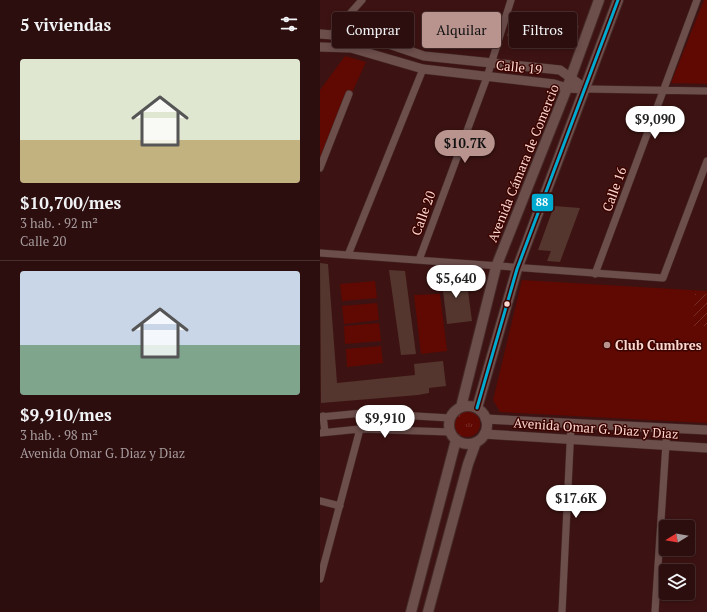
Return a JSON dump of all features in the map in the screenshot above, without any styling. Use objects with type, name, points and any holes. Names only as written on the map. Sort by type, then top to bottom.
[{"type":"main road","name":"Avenida Cámara de Comercio","points":[[461,407],[496,267],[567,88],[599,0]]},
{"type":"main road","points":[[477,408],[517,268],[586,89],[618,0]]},
{"type":"main road","points":[[411,612],[453,436],[450,418],[454,411],[461,407],[472,406],[477,408],[485,419],[486,426],[484,434],[476,442],[468,464],[428,612]]},
{"type":"main road","points":[[453,436],[466,444],[476,442]]},
{"type":"street","points":[[351,12],[362,0]]},
{"type":"street","name":"Calle 20","points":[[419,260],[487,77],[511,0]]},
{"type":"street","name":"Calle 16","points":[[595,274],[697,0]]},
{"type":"street","name":"Calle 19","points":[[320,34],[332,34]]},
{"type":"street","name":"Calle 19","points":[[320,47],[351,48],[424,69],[554,84],[567,88],[586,89]]},
{"type":"street","name":"Calle 19","points":[[400,48],[424,56],[560,70],[571,76],[586,89]]},
{"type":"street","points":[[348,255],[424,69]]},
{"type":"street","points":[[586,89],[707,91]]},
{"type":"street","points":[[320,168],[348,94]]},
{"type":"street","points":[[320,253],[663,278],[707,160]]},
{"type":"street","points":[[450,418],[363,413],[322,416],[323,432],[360,429],[453,436]]},
{"type":"street","name":"Avenida Omar G. Diaz y Diaz","points":[[485,419],[571,425],[707,430]]},
{"type":"street","points":[[562,612],[569,440],[571,425]]},
{"type":"street","points":[[655,612],[666,428]]},
{"type":"street","points":[[320,579],[360,429]]},
{"type":"street","name":"Avenida Omar G. Diaz y Diaz","points":[[484,434],[707,448]]},
{"type":"street","points":[[320,501],[340,506]]},
{"type":"green space","points":[[704,0],[707,0],[707,84],[671,83]]},
{"type":"green space","points":[[345,56],[366,62],[320,163],[320,90]]},
{"type":"green space","name":"Club Cumbres","points":[[522,280],[707,291],[707,423],[500,412],[493,400]]},
{"type":"green space","points":[[375,281],[377,298],[342,301],[340,284]]},
{"type":"green space","points":[[440,294],[447,351],[421,354],[414,295]]},
{"type":"green space","points":[[695,294],[707,294],[707,326],[693,326]]},
{"type":"green space","points":[[377,303],[379,320],[344,324],[342,306]]},
{"type":"green space","points":[[379,323],[381,341],[345,344],[344,326]]},
{"type":"green space","points":[[381,346],[383,363],[347,367],[346,349]]},
{"type":"green space","points":[[467,411],[476,415],[480,424],[476,433],[467,437],[458,433],[454,424],[458,415]]},
{"type":"building","points":[[554,206],[580,208],[560,262],[547,261],[551,251],[538,250]]},
{"type":"building","points":[[320,263],[328,264],[337,383],[415,375],[414,364],[443,361],[446,386],[429,388],[429,393],[418,395],[321,403]]},
{"type":"building","points":[[389,270],[405,271],[416,354],[401,355]]},
{"type":"building","points":[[441,274],[466,276],[472,321],[447,324]]},
{"type":"transit line","name":"88","points":[[477,408],[517,269],[618,0]]},
{"type":"place","name":"Club Cumbres","points":[[607,345]]}]
